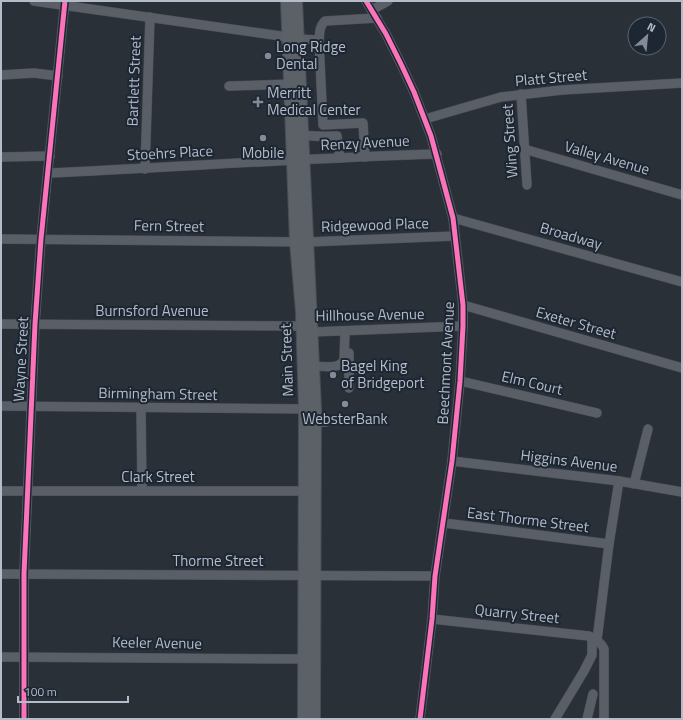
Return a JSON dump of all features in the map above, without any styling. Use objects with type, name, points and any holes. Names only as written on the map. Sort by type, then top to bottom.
[{"type":"main road","name":"Main Street","points":[[287,1],[293,38],[303,135],[299,161]]},
{"type":"main road","name":"Main Street","points":[[296,1],[291,84],[299,161],[310,409],[308,659],[304,719]]},
{"type":"main road","name":"Main Street","points":[[307,329],[313,366],[310,409],[321,422],[310,491]]},
{"type":"main road","name":"Main Street","points":[[308,659],[314,719]]},
{"type":"street","points":[[34,1],[65,3],[293,38],[319,40]]},
{"type":"street","name":"Beechmont Avenue","points":[[366,1],[401,64],[425,120],[437,154],[453,218],[463,305],[460,381],[452,461],[435,576],[432,619],[420,719]]},
{"type":"street","points":[[365,156],[363,123],[323,125],[319,40],[320,29],[321,25],[325,21],[374,14],[388,1]]},
{"type":"street","name":"Wayne Street","points":[[24,719],[24,574],[30,406],[42,239],[65,3]]},
{"type":"street","name":"Bartlett Street","points":[[145,169],[150,17]]},
{"type":"street","points":[[1,75],[34,73],[58,76]]},
{"type":"street","name":"Platt Street","points":[[425,120],[501,97],[521,94],[682,83]]},
{"type":"street","points":[[229,86],[291,84]]},
{"type":"street","name":"Wing Street","points":[[521,94],[527,185]]},
{"type":"street","points":[[303,135],[316,138],[319,136],[337,136],[340,158]]},
{"type":"street","name":"Valley Avenue","points":[[524,149],[682,195]]},
{"type":"street","name":"Renzy Avenue","points":[[299,161],[365,156],[437,154]]},
{"type":"street","points":[[1,157],[50,156]]},
{"type":"street","name":"Stoehrs Place","points":[[49,173],[299,161]]},
{"type":"street","name":"Broadway","points":[[453,218],[682,282]]},
{"type":"street","name":"Ridgewood Place","points":[[302,242],[455,236]]},
{"type":"street","name":"Fern Street","points":[[1,240],[42,239],[302,242]]},
{"type":"street","name":"Exeter Street","points":[[463,305],[682,368]]},
{"type":"street","name":"Burnsford Avenue","points":[[1,324],[307,329]]},
{"type":"street","name":"Hillhouse Avenue","points":[[307,329],[347,332],[463,326]]},
{"type":"street","points":[[313,366],[339,366],[343,363],[347,332]]},
{"type":"street","points":[[347,332],[349,388]]},
{"type":"street","name":"Elm Court","points":[[460,381],[597,413]]},
{"type":"street","name":"Birmingham Street","points":[[1,406],[310,409]]},
{"type":"street","points":[[141,408],[142,491]]},
{"type":"street","points":[[634,484],[648,429]]},
{"type":"street","name":"Higgins Avenue","points":[[452,461],[619,481],[682,492]]},
{"type":"street","points":[[555,719],[584,671],[592,654],[619,481]]},
{"type":"street","name":"Clark Street","points":[[1,491],[310,491]]},
{"type":"street","name":"East Thorme Street","points":[[444,523],[609,544]]},
{"type":"street","name":"Thorme Street","points":[[1,574],[435,576]]},
{"type":"street","name":"Quarry Street","points":[[432,619],[589,636],[595,639]]},
{"type":"street","points":[[595,639],[602,644],[604,649],[604,719]]},
{"type":"street","name":"Keeler Avenue","points":[[1,656],[308,659]]},
{"type":"street","points":[[588,719],[593,694]]},
{"type":"cycle path","points":[[24,719],[24,574],[35,324],[41,239],[65,1]]},
{"type":"cycle path","points":[[366,1],[386,34],[401,64],[414,92],[431,136],[453,218],[463,305],[460,381],[452,461],[435,576],[432,619],[420,719]]},
{"type":"place","name":"Long Ridge Dental","points":[[268,56]]},
{"type":"place","name":"Merritt Medical Center","points":[[258,102]]},
{"type":"place","name":"Mobile","points":[[263,138]]},
{"type":"place","name":"Bagel King of Bridgeport","points":[[333,375]]},
{"type":"place","name":"WebsterBank","points":[[345,404]]}]
